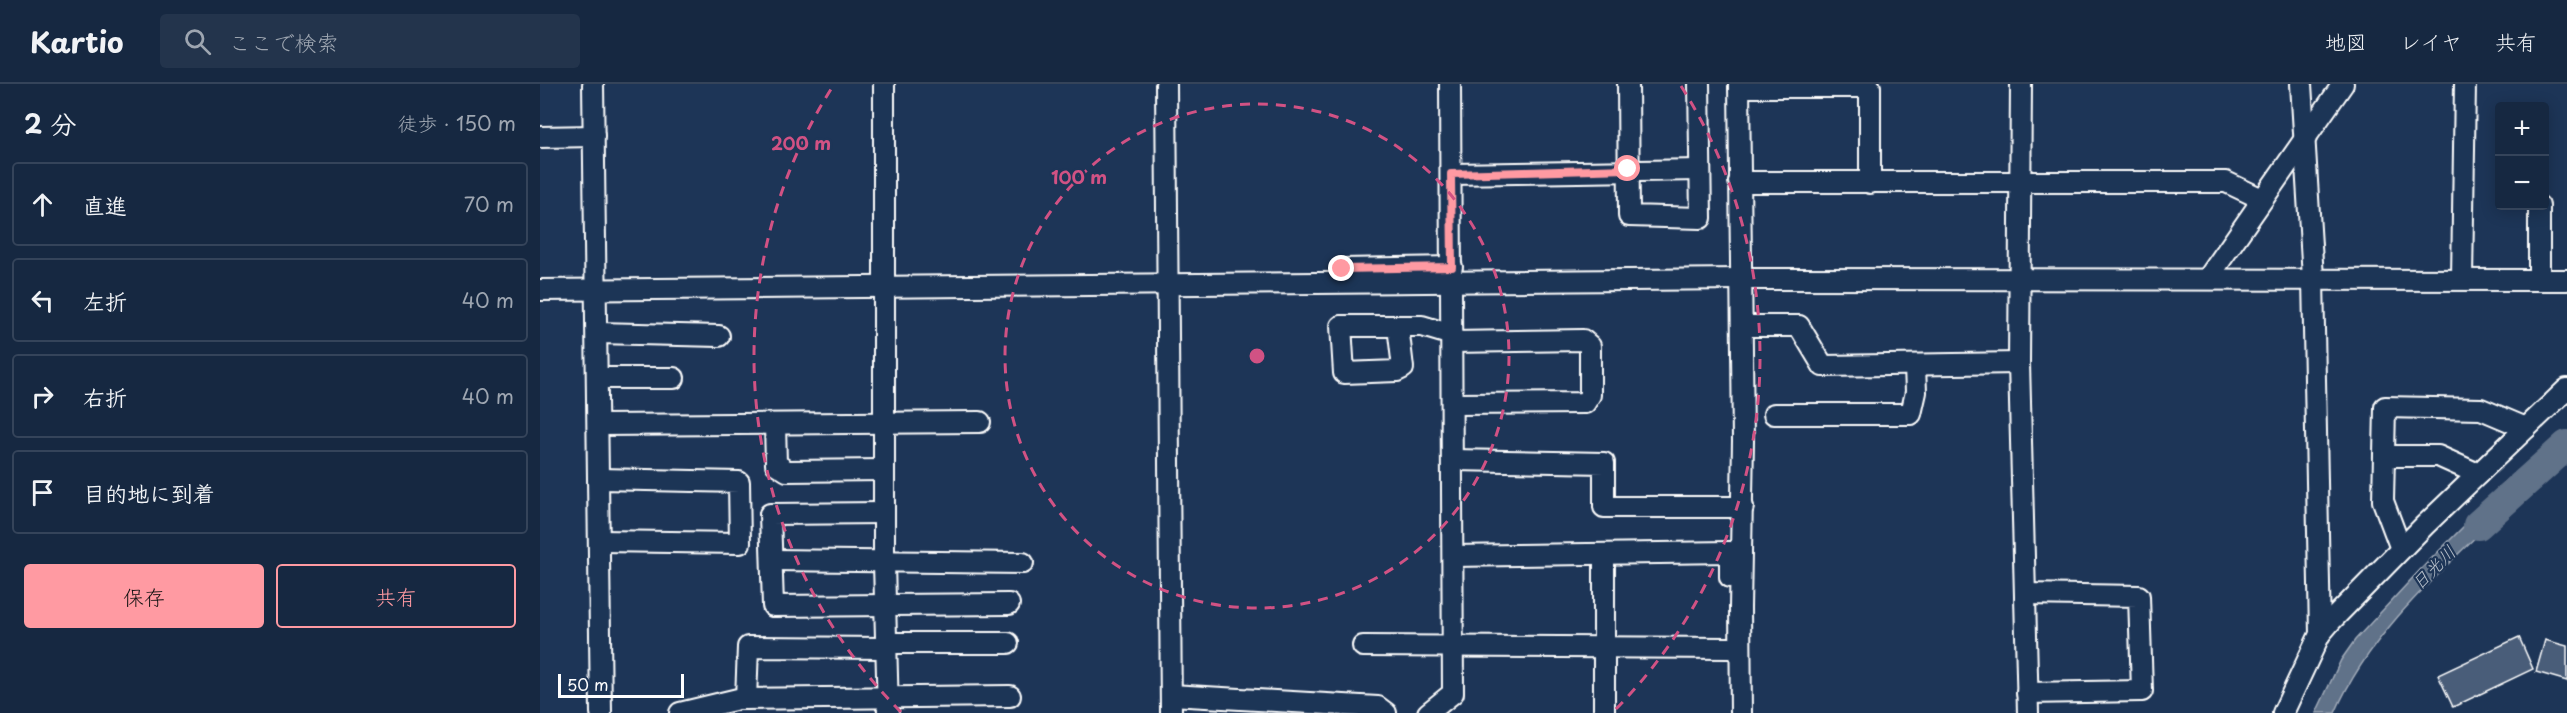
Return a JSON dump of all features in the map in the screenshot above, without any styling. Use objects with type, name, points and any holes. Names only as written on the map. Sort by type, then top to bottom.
[{"type":"street","points":[[593,84],[600,479],[601,713]]},
{"type":"street","points":[[884,84],[884,563],[888,705]]},
{"type":"street","points":[[1166,84],[1171,704],[1378,707],[1386,713]]},
{"type":"street","points":[[1428,713],[1454,693],[1450,84]]},
{"type":"street","points":[[1628,84],[1629,216],[1701,218],[1699,84]]},
{"type":"street","points":[[2021,84],[2019,363],[2028,713]]},
{"type":"street","points":[[2301,84],[2313,278],[2320,634]]},
{"type":"street","points":[[2208,278],[2343,84]]},
{"type":"street","points":[[2462,279],[2465,84]]},
{"type":"street","points":[[1741,713],[1740,609],[1743,507],[1739,85],[1870,87],[1870,183]]},
{"type":"street","points":[[540,137],[594,136]]},
{"type":"street","points":[[1451,174],[1628,169],[1700,170]]},
{"type":"street","points":[[1739,182],[2226,182],[2262,199]]},
{"type":"street","points":[[2539,210],[2539,280]]},
{"type":"street","points":[[1342,269],[1452,275],[1741,279],[2567,280]]},
{"type":"street","points":[[540,290],[1168,286],[1452,275]]},
{"type":"street","points":[[1398,326],[1422,326],[1452,338],[1583,340],[1590,346],[1590,395],[1585,403],[1453,404]]},
{"type":"street","points":[[1742,326],[1799,326],[1823,366],[2019,363]]},
{"type":"street","points":[[598,333],[719,336]]},
{"type":"street","points":[[1774,414],[1911,414],[1916,392],[1915,366]]},
{"type":"street","points":[[598,378],[674,378]]},
{"type":"street","points":[[2283,713],[2320,634],[2401,549],[2567,389]]},
{"type":"street","points":[[2401,549],[2383,501],[2385,407],[2481,409],[2526,428]]},
{"type":"street","points":[[599,425],[980,422]]},
{"type":"street","points":[[775,424],[776,464],[787,471],[884,470]]},
{"type":"street","points":[[2384,456],[2438,456],[2478,474]]},
{"type":"street","points":[[1453,460],[1604,463],[1604,507],[1743,507]]},
{"type":"street","points":[[600,479],[739,482],[740,543],[600,542]]},
{"type":"street","points":[[884,513],[770,514],[773,606],[1009,604]]},
{"type":"street","points":[[1454,556],[1730,552],[1732,713]]},
{"type":"street","points":[[1604,554],[1604,713]]},
{"type":"street","points":[[771,560],[1023,563]]},
{"type":"street","points":[[2025,594],[2139,596],[2142,691],[2027,693]]},
{"type":"street","points":[[746,699],[748,647],[1008,643]]},
{"type":"street","points":[[1363,646],[1730,648]]},
{"type":"street","points":[[680,713],[746,699],[888,705],[1011,696]]},
{"type":"water","points":[[2501,489],[2513,501],[2413,599],[2390,626],[2350,682],[2335,713],[2316,713],[2341,660],[2355,640],[2420,570]]},
{"type":"building","points":[[2519,637],[2533,669],[2453,707],[2438,675]]},
{"type":"building","points":[[2545,640],[2567,646],[2567,681],[2536,672]]},
{"type":"waterway","name":"日光川","points":[[2478,525],[2567,445]]},
{"type":"route","points":[[1342,269],[1452,267],[1451,174],[1628,169]]}]
